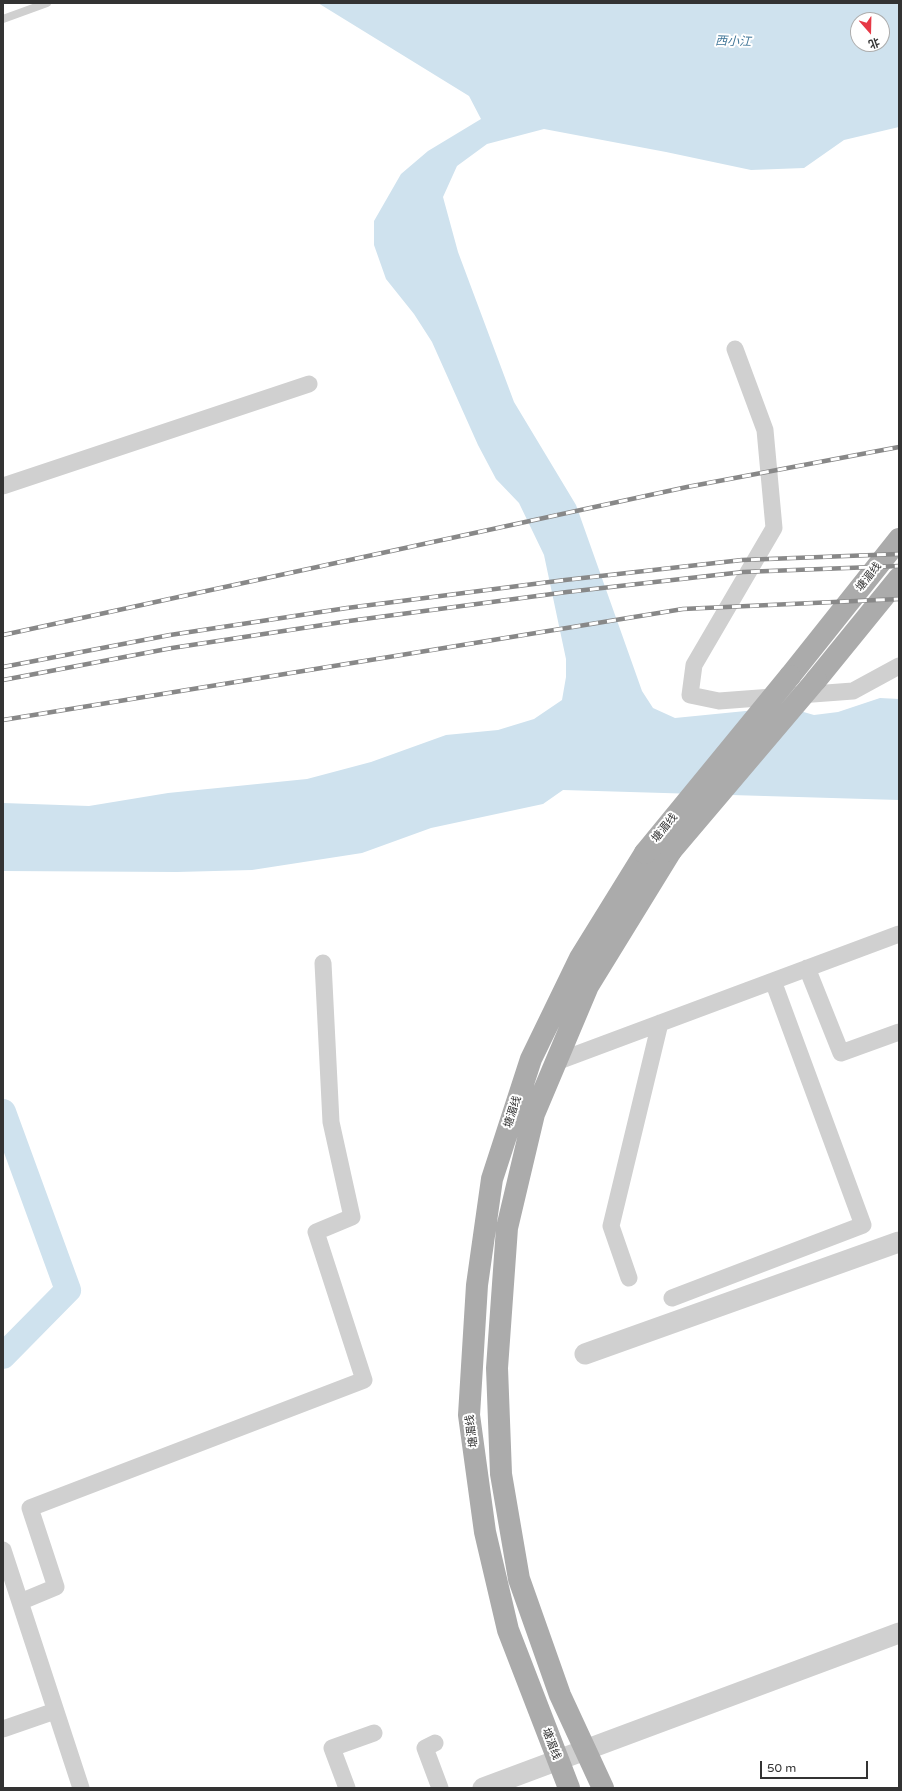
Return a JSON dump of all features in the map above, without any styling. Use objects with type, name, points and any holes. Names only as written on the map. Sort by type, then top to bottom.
[{"type":"main road","name":"塘湄线","points":[[569,1788],[508,1630],[485,1532],[469,1415],[477,1285],[492,1179],[531,1059],[580,958],[645,853],[790,676],[899,539]]},
{"type":"main road","points":[[603,1788],[560,1695],[519,1580],[501,1474],[497,1368],[507,1228],[534,1114],[588,986],[671,851],[816,680],[899,578]]},
{"type":"street","points":[[735,349],[765,430],[774,528],[694,665],[690,694],[719,701],[852,691],[899,666]]},
{"type":"street","points":[[3,486],[309,384]]},
{"type":"street","points":[[556,1062],[899,934]]},
{"type":"street","points":[[20,1602],[56,1587],[30,1508],[364,1380],[316,1232],[352,1217],[331,1122],[322,963]]},
{"type":"street","points":[[807,968],[841,1053],[899,1032]]},
{"type":"street","points":[[672,1298],[864,1225],[773,981]]},
{"type":"street","points":[[629,1278],[611,1226],[660,1023]]},
{"type":"street","points":[[585,1354],[899,1242]]},
{"type":"street","points":[[3,1550],[81,1788]]},
{"type":"street","points":[[484,1788],[899,1633]]},
{"type":"street","points":[[3,1729],[55,1711]]},
{"type":"street","points":[[347,1788],[332,1748],[374,1733]]},
{"type":"street","points":[[435,1743],[425,1748],[440,1788]]},
{"type":"lane","points":[[3,19],[47,3]]},
{"type":"water","name":"西小江","points":[[318,3],[899,3],[899,127],[844,140],[804,168],[751,170],[544,129],[487,144],[457,166],[443,197],[458,252],[514,402],[576,505],[642,691],[653,708],[675,718],[786,707],[814,715],[838,712],[880,698],[899,699],[899,800],[563,790],[543,804],[431,828],[362,853],[252,870],[177,872],[3,871],[3,803],[89,806],[168,793],[307,779],[371,762],[446,735],[498,730],[534,719],[562,700],[566,677],[566,659],[544,555],[519,503],[496,479],[478,445],[432,342],[414,314],[386,279],[374,245],[374,221],[401,174],[428,151],[481,119],[469,96]]},
{"type":"waterway","points":[[3,1112],[68,1290],[3,1356]]},
{"type":"railway","points":[[3,635],[687,487],[899,447]]},
{"type":"railway","points":[[3,667],[170,635],[347,608],[565,580],[742,560],[899,554]]},
{"type":"railway","points":[[3,680],[172,648],[349,621],[567,592],[743,572],[899,566]]},
{"type":"railway","points":[[3,720],[683,609],[899,599]]}]
